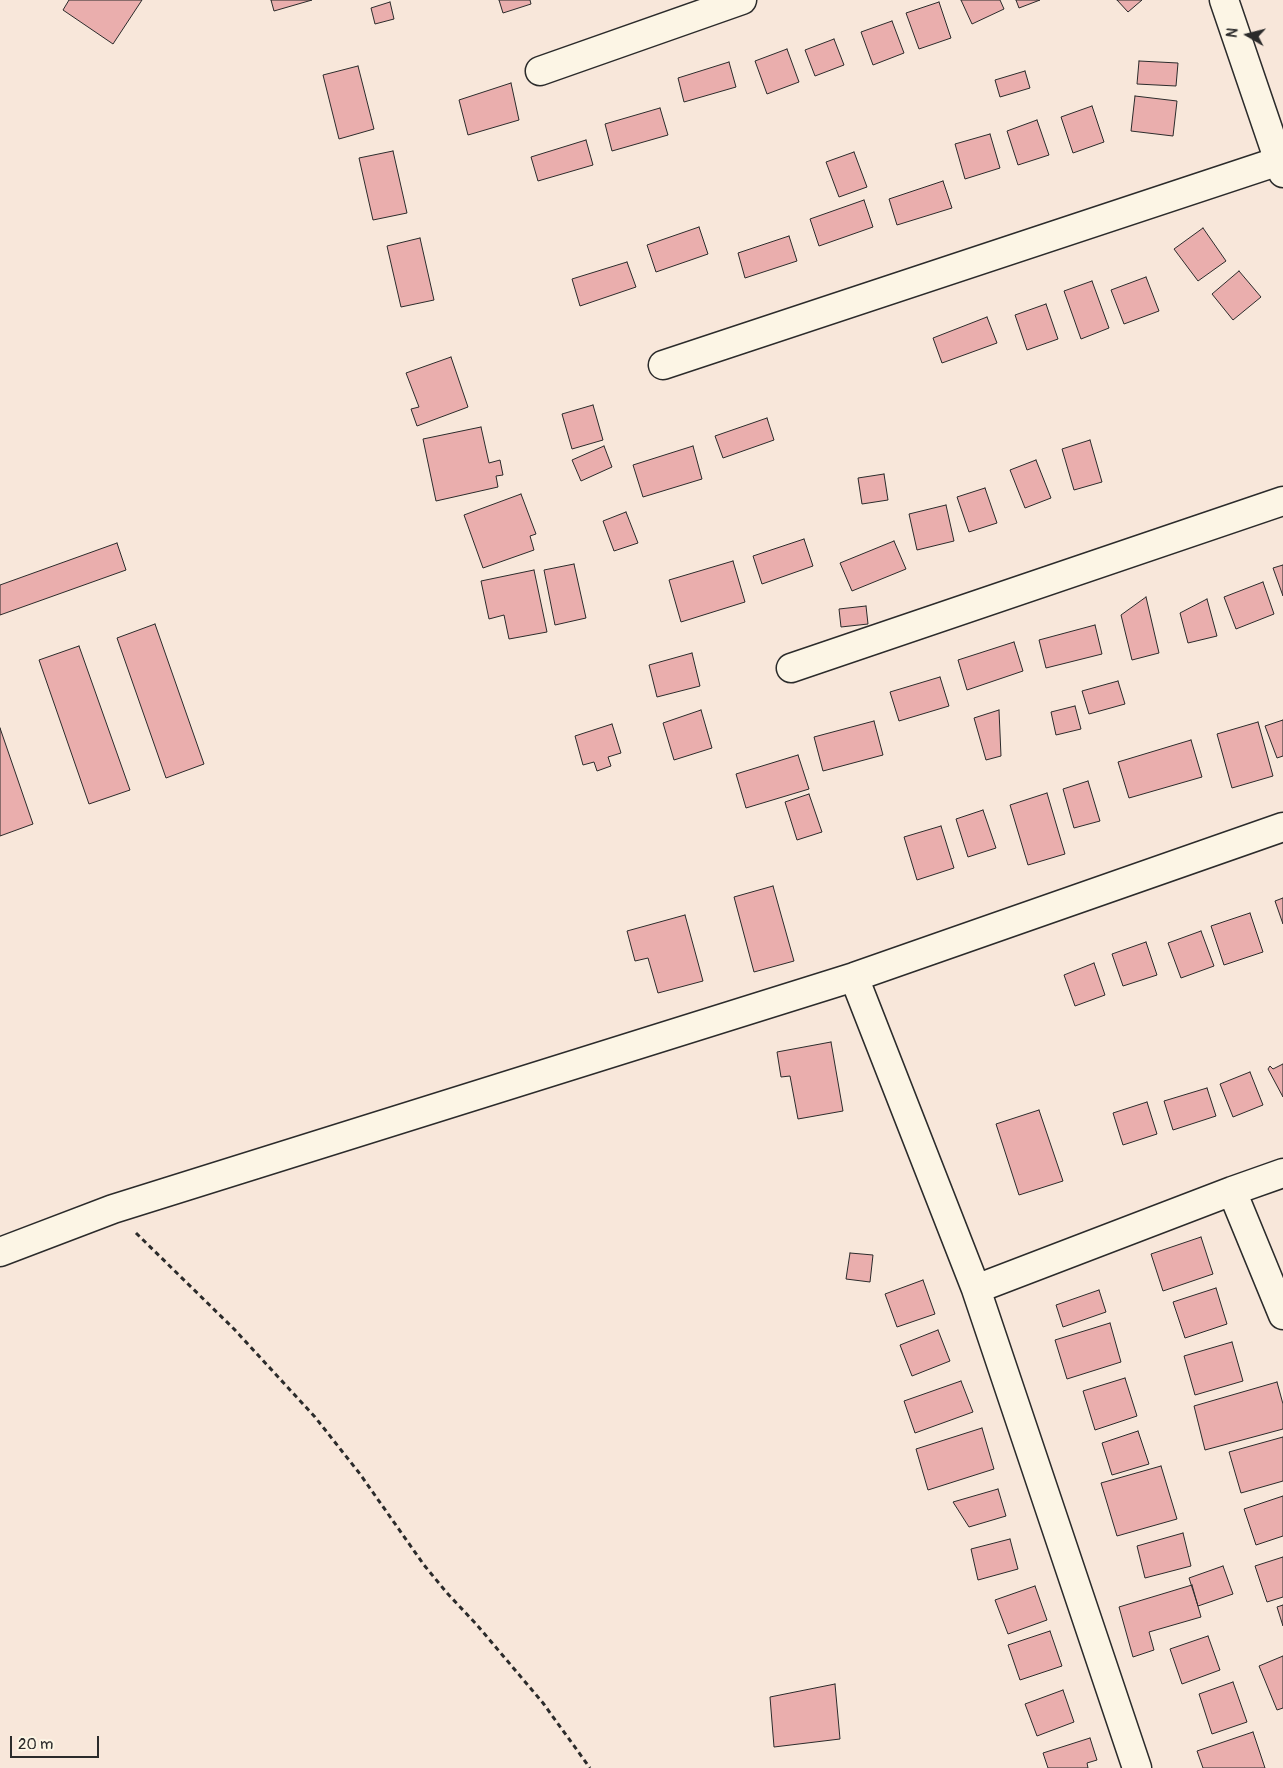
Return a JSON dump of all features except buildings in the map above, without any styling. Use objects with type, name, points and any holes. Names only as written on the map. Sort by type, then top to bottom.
[{"type":"street","points":[[540,71],[742,0]]},
{"type":"street","points":[[663,365],[1281,167],[1224,0]]},
{"type":"street","points":[[791,668],[1283,501]]},
{"type":"street","points":[[0,1252],[112,1209],[854,977],[1283,827]]},
{"type":"street","points":[[854,977],[976,1289],[1137,1768]]},
{"type":"street","points":[[976,1289],[1283,1173]]},
{"type":"street","points":[[1232,1191],[1283,1315]]},
{"type":"path","points":[[112,1209],[234,1329],[315,1417],[360,1474],[424,1565],[447,1593],[478,1625],[543,1703],[590,1768]]}]
